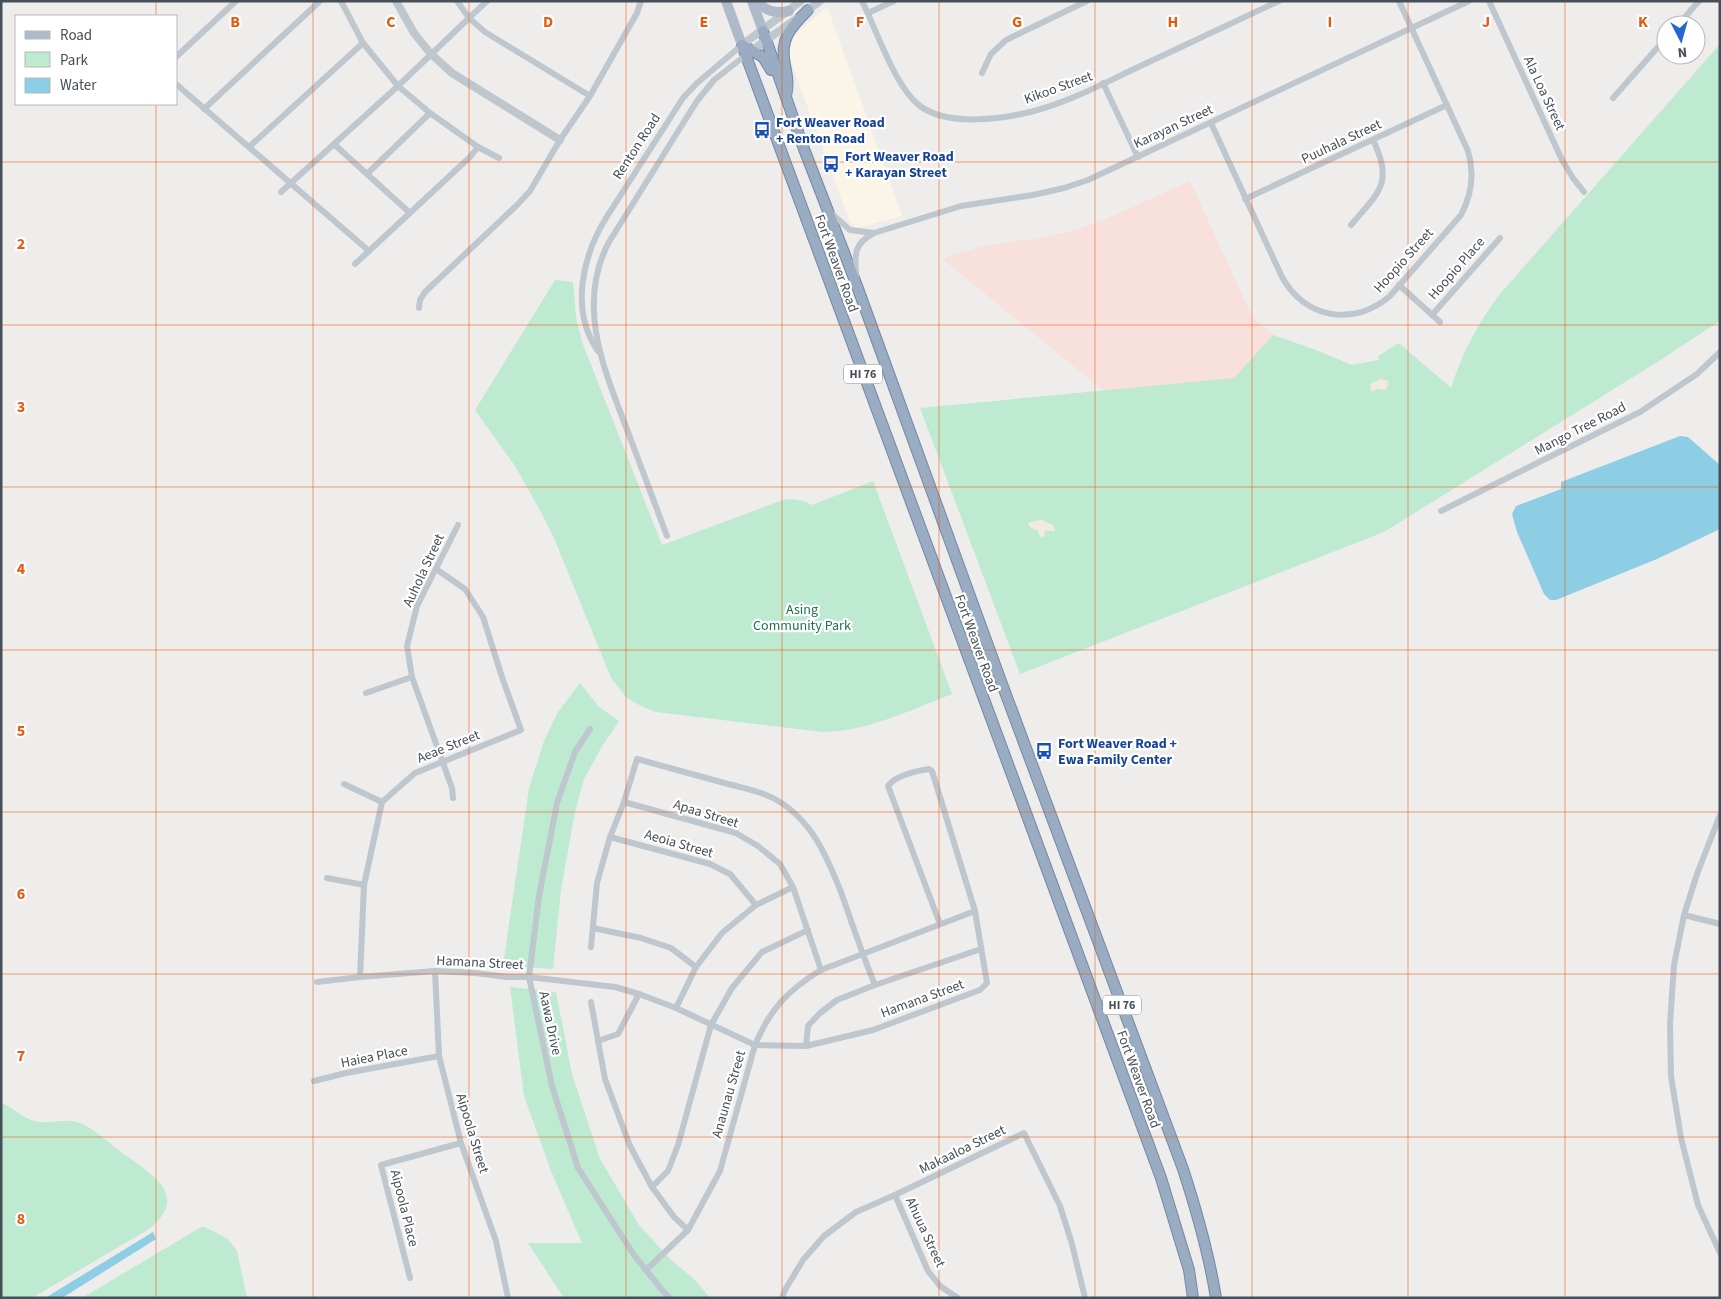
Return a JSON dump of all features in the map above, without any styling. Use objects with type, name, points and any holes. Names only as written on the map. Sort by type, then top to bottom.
[{"type":"highway","points":[[786,97],[788,83],[784,58],[785,40],[791,28],[808,10]]},
{"type":"highway","name":"Fort Weaver Road","points":[[764,36],[1002,684],[1183,1169],[1200,1220],[1216,1298]]},
{"type":"highway","points":[[747,50],[763,58],[768,63],[779,88],[786,97]]},
{"type":"highway","name":"Fort Weaver Road","points":[[747,50],[993,726],[1161,1178],[1189,1270],[1193,1298]]},
{"type":"main road","name":"Fort Weaver Road","points":[[726,1],[747,50]]},
{"type":"main road","name":"Fort Weaver Road","points":[[752,1],[764,36]]},
{"type":"main road","points":[[756,1],[770,12],[780,13],[789,11]]},
{"type":"street","points":[[178,56],[236,1]]},
{"type":"street","points":[[204,109],[320,1]]},
{"type":"street","points":[[341,1],[363,42],[398,86],[430,113],[478,147],[499,158]]},
{"type":"street","points":[[396,1],[414,33],[452,73],[560,140]]},
{"type":"street","points":[[457,1],[469,18],[484,32],[590,96]]},
{"type":"street","points":[[281,192],[398,86],[487,1]]},
{"type":"street","points":[[418,308],[425,292],[530,191],[560,140],[590,96],[637,14],[641,1]]},
{"type":"street","name":"Renton Road","points":[[599,352],[594,316],[594,294],[598,271],[606,249],[702,95],[714,80],[801,1]]},
{"type":"street","name":"Renton Road","points":[[764,36],[820,1]]},
{"type":"street","name":"Kikoo Street","points":[[862,1],[904,88],[920,106],[942,117],[966,120],[1023,114],[1046,108],[1279,1]]},
{"type":"street","points":[[868,13],[894,1]]},
{"type":"street","points":[[982,73],[991,54],[1006,40],[1087,1]]},
{"type":"street","name":"Hoopio Street","points":[[1210,123],[1286,284],[1296,297],[1310,306],[1332,314],[1356,314],[1378,305],[1390,296],[1461,215],[1470,192],[1473,176],[1471,159],[1399,1]]},
{"type":"street","name":"Karayan Street","points":[[857,286],[856,252],[864,239],[874,233],[961,206],[1033,195],[1064,188],[1100,175],[1469,1]]},
{"type":"street","name":"Ala Loa Street","points":[[1489,1],[1562,160],[1584,192]]},
{"type":"street","points":[[1687,15],[1699,1]]},
{"type":"street","points":[[249,147],[363,42]]},
{"type":"street","points":[[1613,98],[1656,49]]},
{"type":"street","name":"Renton Road","points":[[667,536],[599,352],[587,330],[582,305],[584,270],[594,237],[683,98],[692,87],[747,50]]},
{"type":"street","points":[[1104,83],[1138,157]]},
{"type":"street","points":[[178,86],[369,251]]},
{"type":"street","name":"Puuhala Street","points":[[1246,199],[1447,105]]},
{"type":"street","points":[[367,174],[430,113]]},
{"type":"street","points":[[1351,225],[1375,197],[1382,181],[1382,164],[1373,140]]},
{"type":"street","points":[[335,144],[410,213]]},
{"type":"street","points":[[355,264],[478,147]]},
{"type":"street","name":"Karayan Street","points":[[826,208],[850,230],[874,233]]},
{"type":"street","name":"Hoopio Place","points":[[1432,315],[1500,238]]},
{"type":"street","name":"Hoopio Place","points":[[1399,285],[1440,322]]},
{"type":"street","name":"Mango Tree Road","points":[[1441,511],[1640,412],[1697,374],[1720,352]]},
{"type":"street","name":"Auhola Street","points":[[453,798],[452,788],[412,677],[407,646],[417,606],[458,525]]},
{"type":"street","name":"Aeae Street","points":[[382,802],[415,772],[521,730],[483,617],[465,589],[436,569]]},
{"type":"street","points":[[366,694],[412,677]]},
{"type":"street","name":"Aawa Drive","points":[[590,729],[575,752],[556,804],[540,896],[529,977],[552,1086],[578,1168],[618,1231],[646,1270],[670,1298]]},
{"type":"street","points":[[591,947],[597,883],[636,759],[774,798],[803,821],[819,841],[831,866],[875,985]]},
{"type":"street","name":"Hamana Street","points":[[317,982],[435,971],[529,977],[615,987],[640,994],[676,1008],[755,1045],[806,1046],[873,1030],[980,990],[987,983],[975,911],[932,771],[929,769],[902,776],[888,786],[940,924]]},
{"type":"street","points":[[344,784],[382,802],[364,885],[360,977]]},
{"type":"street","name":"Apaa Street","points":[[624,802],[736,833],[758,846],[780,864],[792,887],[820,970]]},
{"type":"street","points":[[1720,816],[1697,874],[1684,915],[1674,965],[1670,1024],[1671,1076],[1682,1138],[1698,1205],[1720,1253]]},
{"type":"street","name":"Aeoia Street","points":[[610,837],[710,864],[730,874],[756,905]]},
{"type":"street","points":[[327,878],[364,885]]},
{"type":"street","points":[[676,1008],[696,967],[722,933],[756,905],[792,887]]},
{"type":"street","name":"Anaunau Street","points":[[646,1270],[688,1230],[720,1171],[755,1045],[773,1010],[798,984],[820,970],[975,911]]},
{"type":"street","points":[[1684,915],[1720,924]]},
{"type":"street","points":[[593,928],[641,938],[671,948],[696,967]]},
{"type":"street","points":[[652,1187],[668,1171],[675,1154],[711,1025],[732,988],[762,952],[808,930]]},
{"type":"street","points":[[806,1046],[808,1026],[820,1012],[837,1000],[981,949]]},
{"type":"street","name":"Aipoola Street","points":[[435,971],[439,1056],[461,1143],[496,1241],[508,1298]]},
{"type":"street","points":[[598,1041],[618,1034],[640,994]]},
{"type":"street","points":[[590,1002],[605,1079],[630,1146],[652,1187],[674,1217],[688,1230]]},
{"type":"street","name":"Haiea Place","points":[[314,1081],[346,1073],[439,1056]]},
{"type":"street","name":"Makaaloa Street","points":[[782,1298],[803,1260],[824,1236],[856,1212],[1024,1133],[1060,1206],[1072,1244],[1085,1298]]},
{"type":"street","name":"Aipoola Place","points":[[410,1278],[382,1165],[461,1143]]},
{"type":"street","name":"Ahuua Street","points":[[895,1195],[928,1271],[940,1286],[958,1298]]},
{"type":"shaded area","points":[[827,6],[902,216],[862,227],[856,227],[850,222],[790,60],[790,47],[794,36]]},
{"type":"shaded area","points":[[1190,181],[1253,318],[1273,335],[1234,378],[1104,391],[941,258],[987,245],[1039,238],[1076,230],[1108,218]]},
{"type":"green space","points":[[1720,44],[1720,321],[1384,532],[1020,674],[920,408],[1234,378],[1273,335],[1352,365],[1379,360],[1378,356],[1399,343],[1451,388],[1471,339],[1500,294],[1702,65],[1706,65],[1706,60]]},
{"type":"green space","name":"Asing Community Park","points":[[555,280],[573,282],[576,317],[582,342],[662,545],[783,500],[798,500],[812,505],[873,481],[952,694],[873,724],[840,731],[823,732],[656,712],[627,698],[611,678],[554,538],[542,514],[515,466],[475,410]]},
{"type":"green space","points":[[580,683],[599,707],[619,721],[584,779],[575,812],[561,890],[553,969],[503,965],[529,788],[544,741],[558,712]]},
{"type":"green space","points":[[510,987],[556,992],[572,1074],[600,1159],[639,1225],[671,1260],[693,1278],[710,1298],[564,1298],[528,1243],[582,1243],[551,1171],[524,1096]]},
{"type":"green space","points":[[1,1103],[35,1121],[74,1121],[86,1126],[154,1176],[162,1185],[166,1195],[167,1205],[161,1217],[149,1229],[32,1298],[1,1298]]},
{"type":"green space","points":[[203,1226],[228,1239],[237,1251],[247,1298],[82,1298]]},
{"type":"sand","points":[[1380,379],[1388,381],[1387,388],[1371,392],[1370,384]]},
{"type":"sand","points":[[1040,520],[1054,526],[1055,531],[1045,531],[1044,537],[1041,538],[1037,530],[1031,528],[1028,524],[1029,522]]},
{"type":"water","points":[[1680,436],[1688,437],[1720,465],[1720,529],[1657,559],[1556,600],[1550,600],[1544,594],[1517,532],[1512,514],[1516,506],[1561,489],[1561,482]]},
{"type":"water","points":[[153,1232],[156,1239],[62,1298],[45,1298]]},
{"type":"place","name":"Fort Weaver Road + Renton Road","points":[[762,130]]},
{"type":"place","name":"Fort Weaver Road + Karayan Street","points":[[831,164]]},
{"type":"place","name":"Fort Weaver Road + Ewa Family Center","points":[[1044,751]]}]
